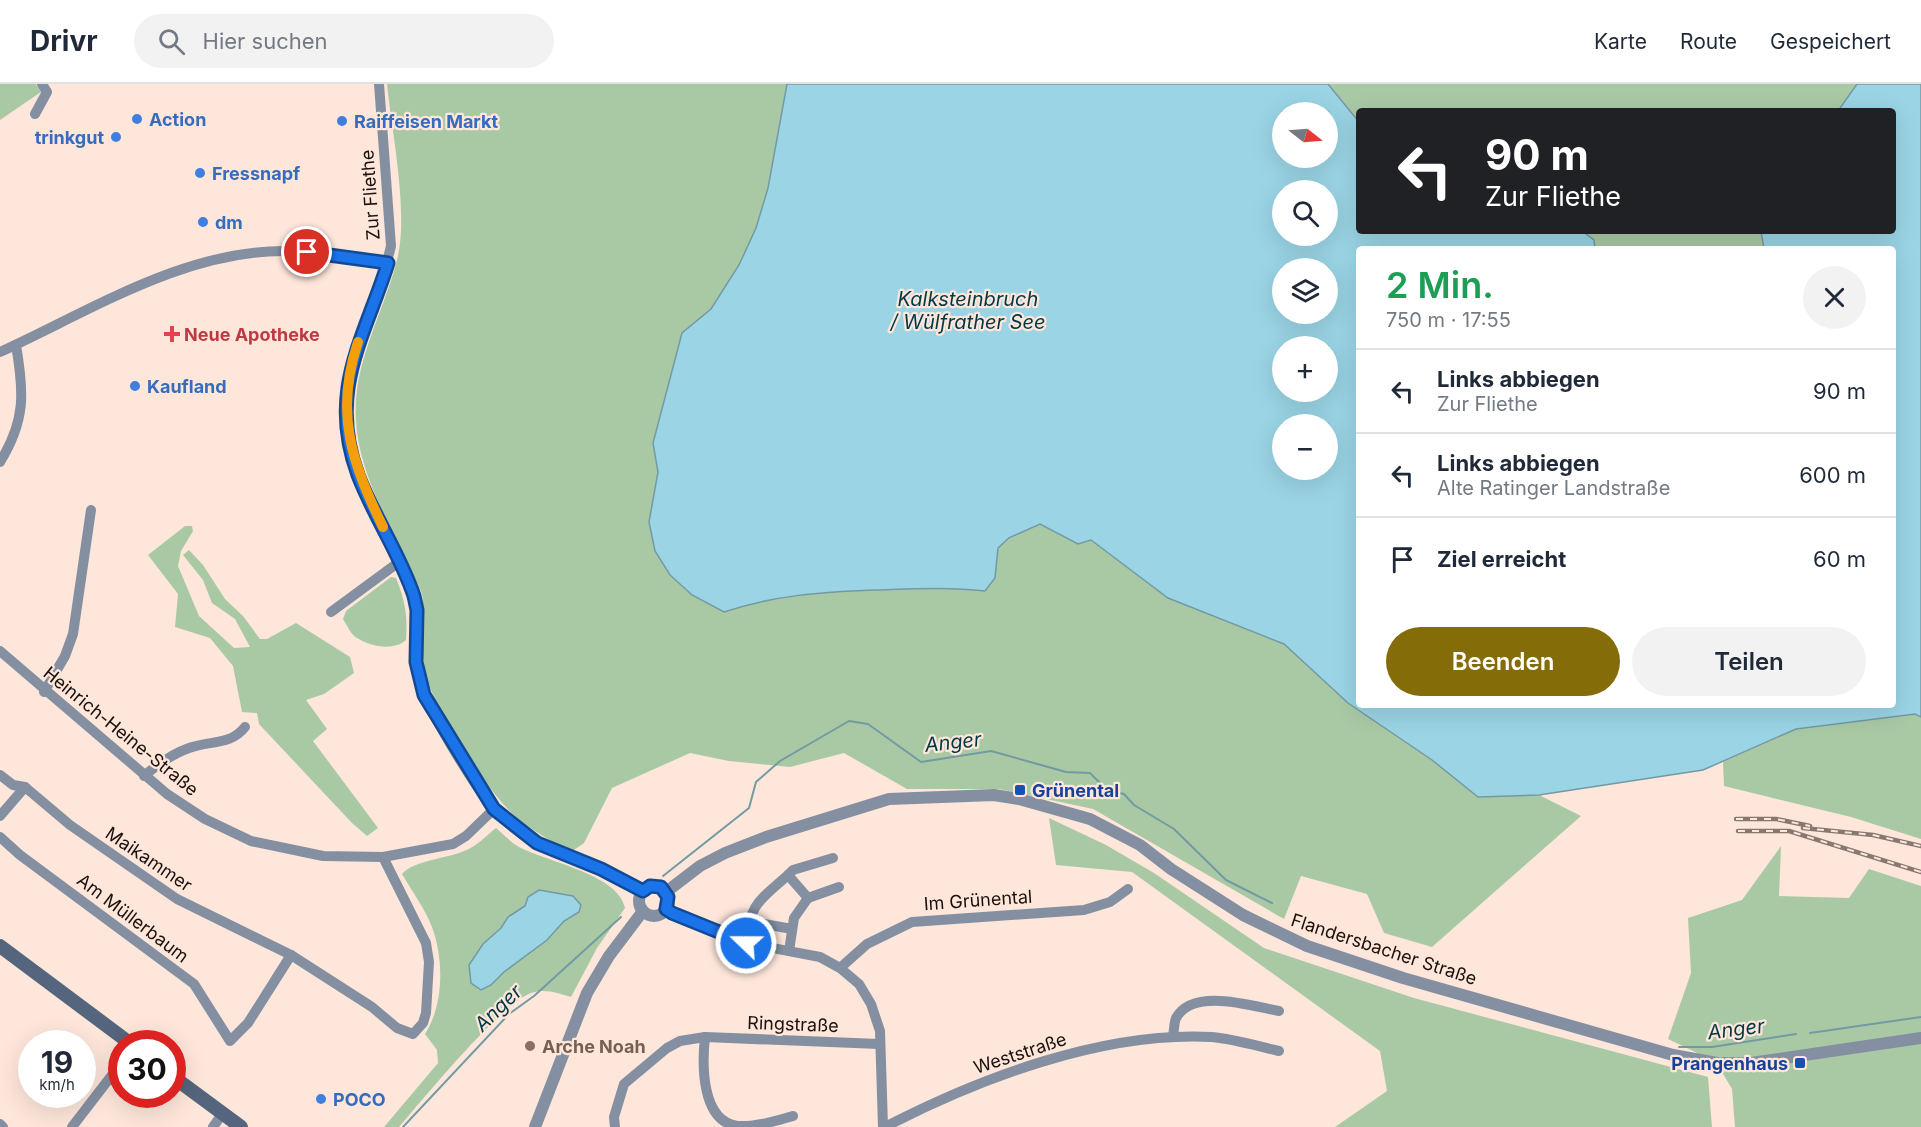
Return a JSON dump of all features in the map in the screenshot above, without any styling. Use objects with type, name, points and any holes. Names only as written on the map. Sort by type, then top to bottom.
[{"type":"main road","points":[[0,946],[112,1030]]},
{"type":"main road","points":[[186,1086],[241,1127]]},
{"type":"street","points":[[35,114],[47,92],[42,84]]},
{"type":"street","name":"Zur Fliethe","points":[[379,84],[391,229],[388,263],[353,357],[347,389],[347,422],[358,476],[410,585],[417,610],[416,662],[424,695],[494,809],[537,843],[601,869],[643,891]]},
{"type":"street","points":[[0,352],[164,278],[232,256],[286,251],[388,263]]},
{"type":"street","points":[[0,462],[12,442],[23,401],[16,345]]},
{"type":"street","points":[[44,692],[65,656],[73,634],[91,510]]},
{"type":"street","points":[[331,612],[399,562]]},
{"type":"street","name":"Heinrich-Heine-Straße","points":[[0,651],[44,692],[144,776],[205,819],[251,842],[300,854],[340,858],[383,858],[453,844],[466,836],[494,809]]},
{"type":"street","points":[[144,776],[174,754],[193,746],[237,738],[245,727]]},
{"type":"street","name":"Maikammer","points":[[0,775],[13,785],[25,787],[70,825],[177,899],[291,955],[372,1007],[397,1028],[413,1034],[423,1023],[429,962],[426,943],[383,858]]},
{"type":"street","points":[[0,816],[25,787]]},
{"type":"street","name":"Flandersbacher Straße","points":[[666,892],[700,866],[725,853],[766,837],[889,800],[994,795],[1047,806],[1090,819],[1140,845],[1171,869],[1243,915],[1307,946],[1403,978],[1673,1055],[1717,1063],[1751,1063],[1921,1038]]},
{"type":"street","name":"Am Müllerbaum","points":[[0,837],[20,855],[194,984],[230,1041],[248,1023],[291,955]]},
{"type":"street","points":[[746,943],[749,915],[763,897],[793,870],[833,858]]},
{"type":"street","points":[[788,875],[808,898]]},
{"type":"street","points":[[654,886],[666,892],[669,902],[666,909],[655,916],[643,911],[639,903],[643,891],[654,886]]},
{"type":"street","points":[[789,951],[794,918],[808,898],[839,887]]},
{"type":"street","name":"Im Grünental","points":[[840,968],[873,941],[912,922],[1084,910],[1110,902],[1128,889]]},
{"type":"street","points":[[666,909],[746,943],[819,957],[840,968],[859,984],[872,1004],[880,1031],[884,1127]]},
{"type":"street","points":[[535,1127],[587,993],[609,956],[643,911]]},
{"type":"street","points":[[748,921],[792,929]]},
{"type":"street","points":[[1173,1037],[1176,1019],[1186,1006],[1201,1001],[1226,1001],[1279,1011]]},
{"type":"street","points":[[705,1037],[706,1083],[711,1106],[724,1121],[737,1126],[762,1124],[793,1116]]},
{"type":"street","name":"Ringstraße","points":[[615,1127],[614,1117],[624,1084],[667,1048],[680,1041],[705,1037],[879,1044]]},
{"type":"street","name":"Weststraße","points":[[884,1127],[972,1085],[1078,1051],[1173,1037],[1214,1037],[1279,1051]]},
{"type":"street","points":[[72,1127],[108,1080]]},
{"type":"street","points":[[213,1127],[223,1113]]},
{"type":"green space","points":[[0,84],[36,84],[41,92],[0,120]]},
{"type":"green space","points":[[387,84],[787,84],[768,188],[756,228],[739,265],[711,309],[682,333],[653,442],[658,472],[649,522],[655,551],[670,576],[692,595],[724,611],[762,599],[820,592],[923,587],[953,588],[995,578],[998,548],[1009,539],[1040,524],[1078,544],[1091,540],[1168,598],[1284,644],[1348,703],[1432,760],[1478,797],[1539,795],[1581,816],[1432,947],[1384,933],[1367,894],[1301,876],[1284,919],[1093,809],[999,789],[907,789],[844,753],[790,767],[729,761],[690,753],[612,788],[584,843],[571,852],[541,835],[514,815],[489,787],[462,748],[438,706],[425,672],[422,594],[372,487],[359,443],[356,400],[359,380],[397,260],[400,241],[400,197]]},
{"type":"green space","points":[[1328,84],[1857,84],[1840,108],[1356,108],[1356,118]]},
{"type":"green space","points":[[1586,234],[1762,234],[1764,246],[1595,246],[1594,240]]},
{"type":"green space","points":[[185,526],[192,526],[193,531],[181,551],[178,566],[199,616],[234,648],[250,647],[235,619],[212,603],[203,580],[183,555],[189,550],[203,565],[225,599],[243,616],[260,639],[267,639],[296,623],[350,657],[354,673],[324,694],[306,700],[327,729],[313,741],[378,828],[367,836],[259,724],[257,713],[242,712],[233,666],[210,638],[175,627],[178,594],[148,555]]},
{"type":"green space","points":[[391,577],[396,578],[404,601],[407,624],[406,640],[395,646],[382,647],[355,637],[343,619],[346,611]]},
{"type":"green space","points":[[1915,714],[1921,717],[1921,839],[1851,817],[1724,786],[1723,762],[1796,729]]},
{"type":"green space","points":[[1049,818],[1106,845],[1154,873],[1264,948],[1414,998],[1708,1077],[1712,1127],[1335,1127],[1387,1091],[1380,1051],[1132,872],[1056,865]]},
{"type":"green space","points":[[496,828],[514,844],[577,869],[609,886],[620,896],[625,908],[597,948],[571,997],[541,991],[531,993],[518,1001],[482,1033],[399,1127],[384,1127],[438,1063],[437,1050],[425,1034],[439,996],[439,953],[429,920],[402,874],[414,866],[468,849]]},
{"type":"green space","points":[[1781,846],[1779,896],[1849,898],[1869,869],[1921,886],[1921,1127],[1735,1127],[1732,1089],[1716,1062],[1668,1039],[1691,973],[1688,918],[1742,900]]},
{"type":"water","name":"Kalksteinbruch / Wülfrather See","points":[[787,84],[1328,84],[1356,118],[1356,234],[1586,234],[1594,240],[1595,246],[1356,246],[1356,708],[1896,708],[1896,246],[1764,246],[1762,234],[1896,234],[1896,108],[1840,108],[1857,84],[1921,84],[1921,717],[1915,714],[1796,729],[1703,770],[1539,795],[1478,797],[1432,760],[1348,703],[1284,644],[1168,598],[1091,540],[1078,544],[1040,524],[1009,538],[998,548],[995,578],[985,591],[930,589],[817,593],[780,598],[724,612],[692,595],[670,575],[655,551],[649,522],[658,472],[653,443],[682,333],[711,309],[739,265],[756,228],[768,188]]},
{"type":"water","points":[[539,890],[573,896],[581,905],[579,912],[564,921],[547,940],[504,972],[491,985],[481,990],[471,983],[469,965],[483,944],[501,928],[508,917],[525,906],[528,897]]},
{"type":"waterway","name":"Anger","points":[[663,876],[749,808],[756,782],[780,761],[849,721],[868,724],[921,762],[991,751],[1066,772],[1090,773],[1107,790],[1124,794],[1134,805],[1174,829],[1226,880],[1272,903]]},
{"type":"waterway","name":"Anger","points":[[403,1127],[509,1014],[534,996],[621,917]]},
{"type":"waterway","name":"Anger","points":[[1810,1033],[1921,1017]]},
{"type":"waterway","name":"Anger","points":[[1679,1047],[1712,1047],[1796,1034]]},
{"type":"railway","points":[[1736,819],[1776,819],[1810,826]]},
{"type":"railway","points":[[1803,828],[1873,835],[1921,846]]},
{"type":"railway","points":[[1738,831],[1789,831],[1921,872]]},
{"type":"slow traffic","points":[[358,342],[349,372],[347,389],[349,440],[358,476],[383,527]]},
{"type":"place","name":"Action","points":[[137,119]]},
{"type":"place","name":"Raiffeisen Markt","points":[[342,121]]},
{"type":"place","name":"trinkgut","points":[[116,137]]},
{"type":"place","name":"Fressnapf","points":[[200,173]]},
{"type":"place","name":"dm","points":[[203,222]]},
{"type":"place","name":"Neue Apotheke","points":[[172,334]]},
{"type":"place","name":"Kaufland","points":[[135,386]]},
{"type":"place","name":"Grünental","points":[[1020,790]]},
{"type":"place","name":"Arche Noah","points":[[530,1046]]},
{"type":"place","name":"Prangenhaus","points":[[1800,1063]]},
{"type":"place","name":"POCO","points":[[321,1099]]},
{"type":"route","points":[[307,252],[388,263],[349,372],[346,405],[349,440],[358,476],[414,596],[418,624],[417,674],[424,695],[486,798],[504,819],[537,843],[601,869],[643,891],[650,886],[661,887],[668,897],[669,902],[666,909],[672,913],[746,943]]}]
